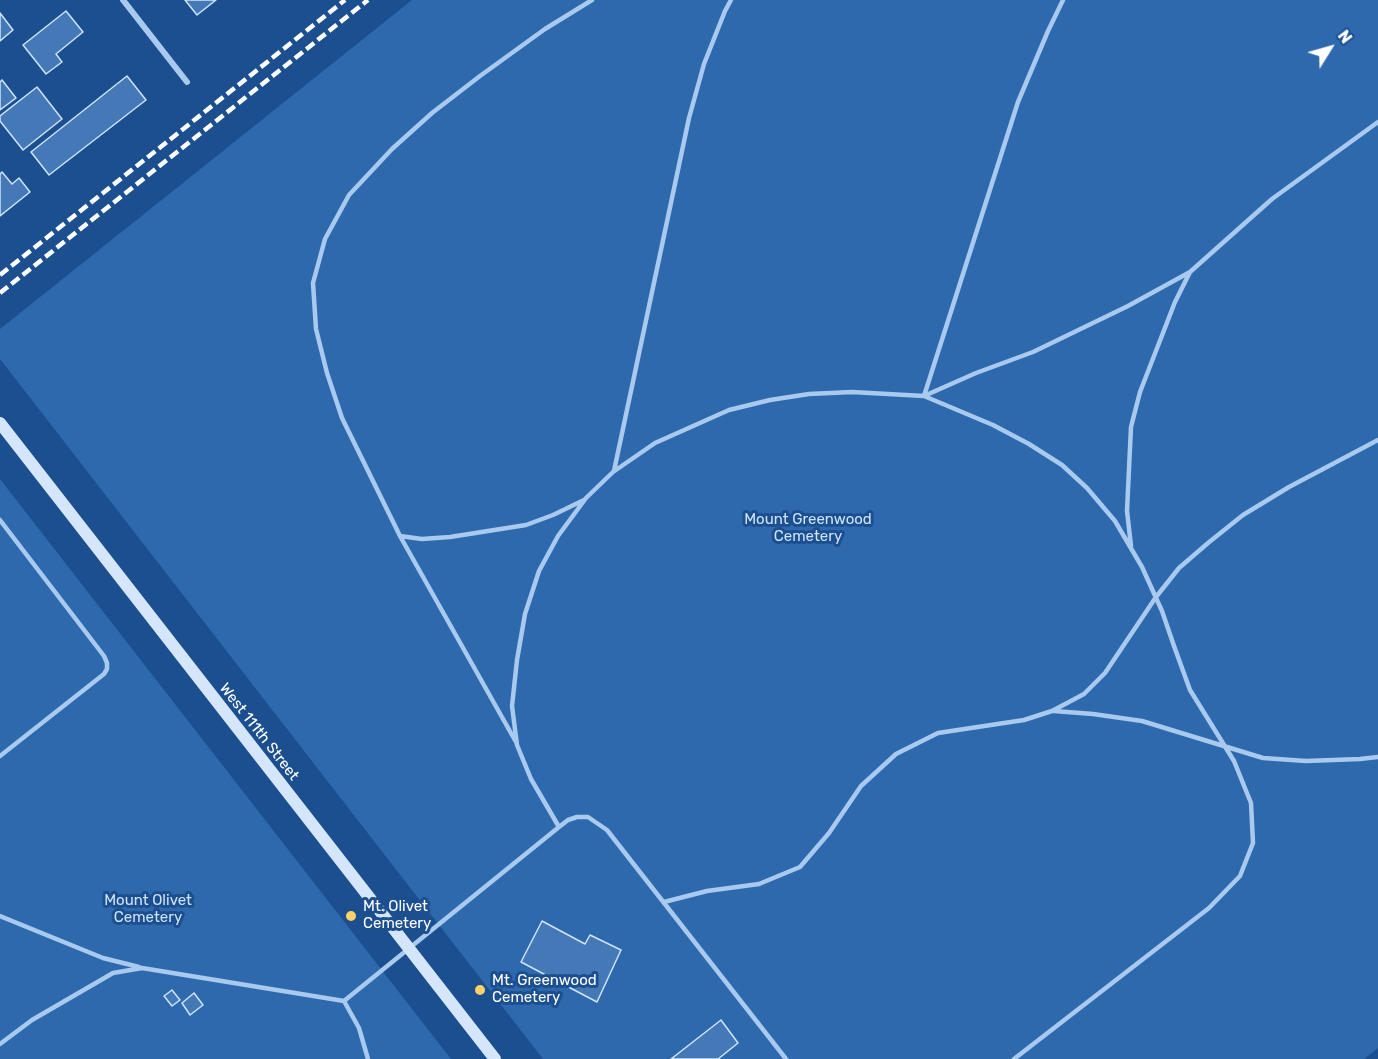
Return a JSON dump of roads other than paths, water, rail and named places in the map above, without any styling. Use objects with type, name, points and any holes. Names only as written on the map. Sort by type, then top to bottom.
[{"type":"main road","name":"West 111th Street","points":[[0,423],[495,1059]]},
{"type":"street","points":[[123,0],[187,82]]},
{"type":"lane","points":[[559,827],[531,779],[518,745],[400,536],[342,418],[327,374],[316,329],[313,283],[325,239],[349,195],[392,149],[432,112],[480,76],[545,29],[592,0]]},
{"type":"lane","points":[[613,472],[688,118],[704,64],[731,0]]},
{"type":"lane","points":[[924,396],[1018,102],[1047,31],[1063,0]]},
{"type":"lane","points":[[924,396],[976,373],[1033,352],[1128,306],[1190,272],[1272,199],[1378,122]]},
{"type":"lane","points":[[1132,549],[1127,511],[1131,427],[1147,373],[1175,302],[1190,272]]},
{"type":"lane","points":[[518,745],[512,706],[517,660],[525,614],[539,571],[558,536],[586,498],[613,472],[655,443],[729,410],[809,394],[852,392],[924,396],[993,425],[1029,444],[1062,465],[1088,488],[1115,521],[1132,549],[1162,611],[1190,690],[1234,761],[1251,803],[1253,843],[1240,876],[1209,908],[1014,1059]]},
{"type":"lane","points":[[664,902],[707,891],[759,884],[800,867],[829,833],[861,786],[896,754],[938,733],[1024,720],[1052,711],[1084,694],[1106,673],[1156,597],[1179,568],[1243,515],[1289,487],[1378,440]]},
{"type":"lane","points":[[400,536],[450,537],[526,525],[553,515],[586,498]]},
{"type":"lane","points":[[0,520],[104,656],[107,669],[104,674],[0,756]]},
{"type":"lane","points":[[1052,711],[1142,721],[1263,758],[1306,761],[1378,757]]},
{"type":"lane","points":[[0,916],[103,958],[142,968],[344,1001],[568,820],[588,817],[607,830],[786,1059]]},
{"type":"lane","points":[[0,1044],[32,1020],[112,973],[142,968]]},
{"type":"lane","points":[[344,1001],[359,1028],[368,1059]]},
{"type":"railway","points":[[0,275],[345,0]]},
{"type":"railway","points":[[0,293],[368,0]]},
{"type":"place","name":"Mt. Olivet Cemetery","points":[[351,916]]},
{"type":"place","name":"Mt. Greenwood Cemetery","points":[[480,990]]},
{"type":"park label","name":"Mount Greenwood Cemetery","points":[[808,528]]},
{"type":"park label","name":"Mount Olivet Cemetery","points":[[148,910]]}]
